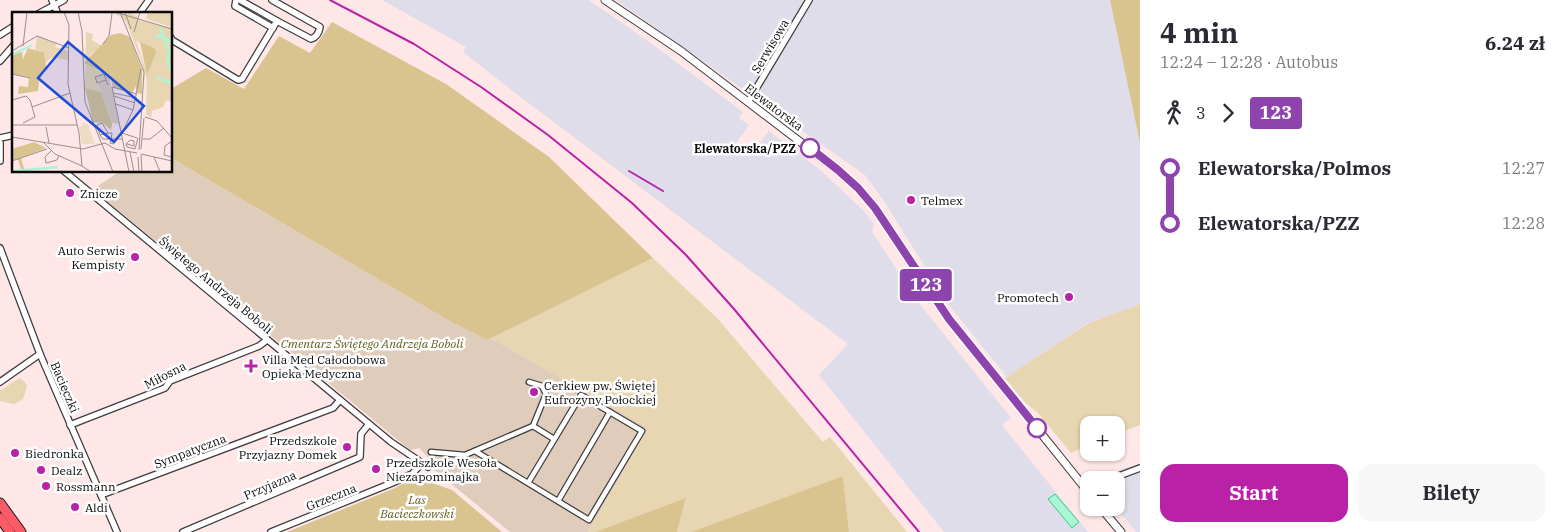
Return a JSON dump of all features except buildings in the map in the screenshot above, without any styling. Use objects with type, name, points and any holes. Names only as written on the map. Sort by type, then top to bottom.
[{"type":"main road","points":[[0,503],[20,532]]},
{"type":"main road","points":[[0,518],[10,532]]},
{"type":"street","points":[[41,12],[53,3],[64,0]]},
{"type":"street","points":[[140,12],[149,0]]},
{"type":"street","points":[[272,0],[320,27],[320,32],[311,39],[241,0],[235,6],[273,28]]},
{"type":"street","name":"Elewatorska","points":[[605,0],[680,51],[838,170],[858,188],[875,208],[949,319],[1080,481]]},
{"type":"street","name":"Serwisowa","points":[[748,102],[809,0]]},
{"type":"street","points":[[172,40],[238,80],[242,79],[277,21]]},
{"type":"street","points":[[0,35],[12,27]]},
{"type":"street","points":[[0,61],[12,47]]},
{"type":"street","points":[[0,143],[0,161]]},
{"type":"street","name":"Świętego Andrzeja Boboli","points":[[65,172],[368,424],[403,451],[428,467]]},
{"type":"street","name":"Bacieczki","points":[[0,248],[40,354],[117,532]]},
{"type":"street","name":"Miłosna","points":[[70,425],[165,388],[170,381],[259,346],[267,340]]},
{"type":"street","points":[[0,382],[40,354]]},
{"type":"street","points":[[431,452],[465,455],[533,426],[546,394],[542,386],[529,382]]},
{"type":"street","points":[[475,451],[589,520],[642,431],[581,395],[528,483]]},
{"type":"street","name":"Sympatyczna","points":[[101,495],[333,408],[340,400]]},
{"type":"street","points":[[558,501],[610,412]]},
{"type":"street","name":"Przyjazna","points":[[183,532],[360,457],[361,434],[368,424]]},
{"type":"street","points":[[533,426],[554,439]]},
{"type":"street","name":"Grzeczna","points":[[271,532],[412,474],[422,463]]},
{"type":"street","points":[[1125,474],[1140,468]]},
{"type":"street","points":[[1107,516],[1120,532]]},
{"type":"shaded area","points":[[382,0],[589,0],[743,112],[739,118],[749,125],[734,146],[749,157],[769,131],[819,169],[863,210],[874,224],[872,232],[918,302],[1011,418],[1002,425],[1088,532],[944,532],[819,375],[848,344],[510,89],[463,52],[466,47]]},
{"type":"shaded area","points":[[616,0],[1110,0],[1140,143],[1140,304],[1086,324],[1007,377],[949,305],[884,201],[865,175]]},
{"type":"shaded area","points":[[653,258],[717,318],[823,442],[830,437],[907,532],[849,532],[843,476],[691,532],[677,532],[686,499],[595,532],[588,532],[648,428],[491,338]]},
{"type":"shaded area","points":[[1140,304],[1140,425],[1125,431],[1125,416],[1080,416],[1080,449],[1071,453],[1039,414],[1025,402],[1005,378],[1087,324]]},
{"type":"shaded area","points":[[19,378],[27,386],[23,399],[14,404],[0,401],[0,391]]},
{"type":"shaded area","points":[[1140,463],[1140,532],[1136,532],[1123,516],[1125,516],[1125,471],[1117,471]]},
{"type":"shaded area","points":[[1055,494],[1079,522],[1072,528],[1048,499]]},
{"type":"green space","points":[[1110,0],[1140,0],[1140,143]]},
{"type":"green space","points":[[332,22],[446,84],[549,157],[653,258],[487,340],[451,322],[172,159],[172,88],[206,68],[244,89],[279,36],[310,53]]},
{"type":"green space","name":"Cmentarz Świętego Andrzeja Boboli","points":[[172,159],[451,322],[487,340],[491,338],[648,428],[588,532],[510,532],[432,468],[430,459],[419,448],[410,450],[95,191],[98,186],[119,172],[172,172]]},
{"type":"green space","points":[[843,476],[849,532],[691,532]]},
{"type":"green space","name":"Las Bacieczkowski","points":[[415,477],[452,490],[502,532],[287,532],[395,488]]},
{"type":"green space","points":[[686,498],[677,532],[595,532]]},
{"type":"railway","points":[[330,0],[414,44],[481,87],[548,135],[632,203],[686,255],[734,309],[919,532]]},
{"type":"railway","points":[[629,171],[663,191]]},
{"type":"bus line","name":"123","points":[[810,148],[858,188],[875,208],[949,319],[1037,428]]},
{"type":"place","name":"Elewatorska/PZZ","points":[[810,148]]},
{"type":"place","name":"Znicze","points":[[70,193]]},
{"type":"place","name":"Telmex","points":[[911,200]]},
{"type":"place","name":"Auto Serwis Kempisty","points":[[135,257]]},
{"type":"place","name":"Promotech","points":[[1069,297]]},
{"type":"place","name":"Villa Med Całodobowa Opieka Medyczna","points":[[251,366]]},
{"type":"place","name":"Cerkiew pw. Świętej Eufrozyny Połockiej","points":[[534,392]]},
{"type":"place","name":"Przedszkole Przyjazny Domek","points":[[347,447]]},
{"type":"place","name":"Biedronka","points":[[15,453]]},
{"type":"place","name":"Przedszkole Wesoła Niezapominajka","points":[[376,469]]},
{"type":"place","name":"Dealz","points":[[41,470]]},
{"type":"place","name":"Rossmann","points":[[46,486]]},
{"type":"place","name":"Aldi","points":[[75,507]]}]
